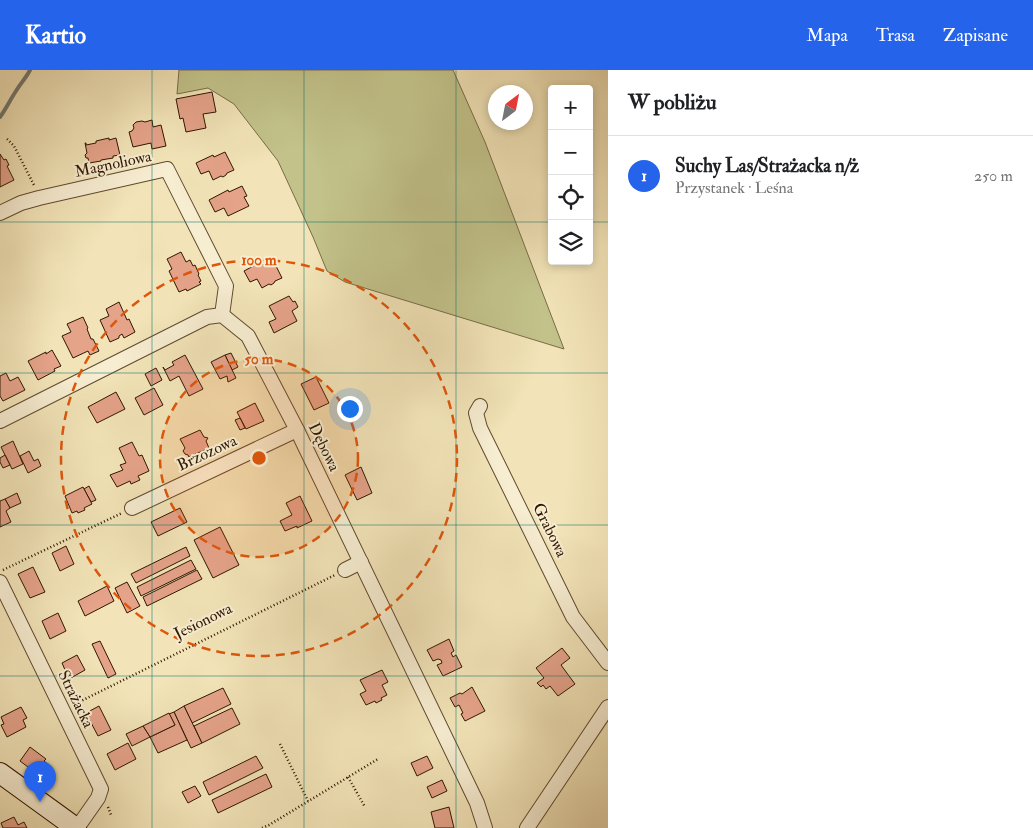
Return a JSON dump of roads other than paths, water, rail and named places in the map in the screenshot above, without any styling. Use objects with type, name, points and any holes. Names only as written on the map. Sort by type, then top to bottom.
[{"type":"street","name":"Magnoliowa","points":[[0,213],[21,203],[39,198],[167,170],[226,286],[222,315]]},
{"type":"street","points":[[0,421],[207,317],[222,315]]},
{"type":"street","name":"Dębowa","points":[[222,315],[248,336],[297,430],[477,803],[485,828]]},
{"type":"street","name":"Grabowa","points":[[480,406],[476,413],[480,428],[573,617],[608,663]]},
{"type":"street","name":"Brzozowa","points":[[132,508],[297,430]]},
{"type":"street","points":[[345,570],[361,562]]},
{"type":"street","name":"Strażacka","points":[[0,582],[101,789],[98,798],[76,828]]},
{"type":"street","points":[[527,828],[608,707]]},
{"type":"street","points":[[0,773],[76,828]]},
{"type":"waterway","points":[[0,117],[30,70]]},
{"type":"place","name":"Suchy Las/Strażacka n/ż","points":[[40,802]]}]
